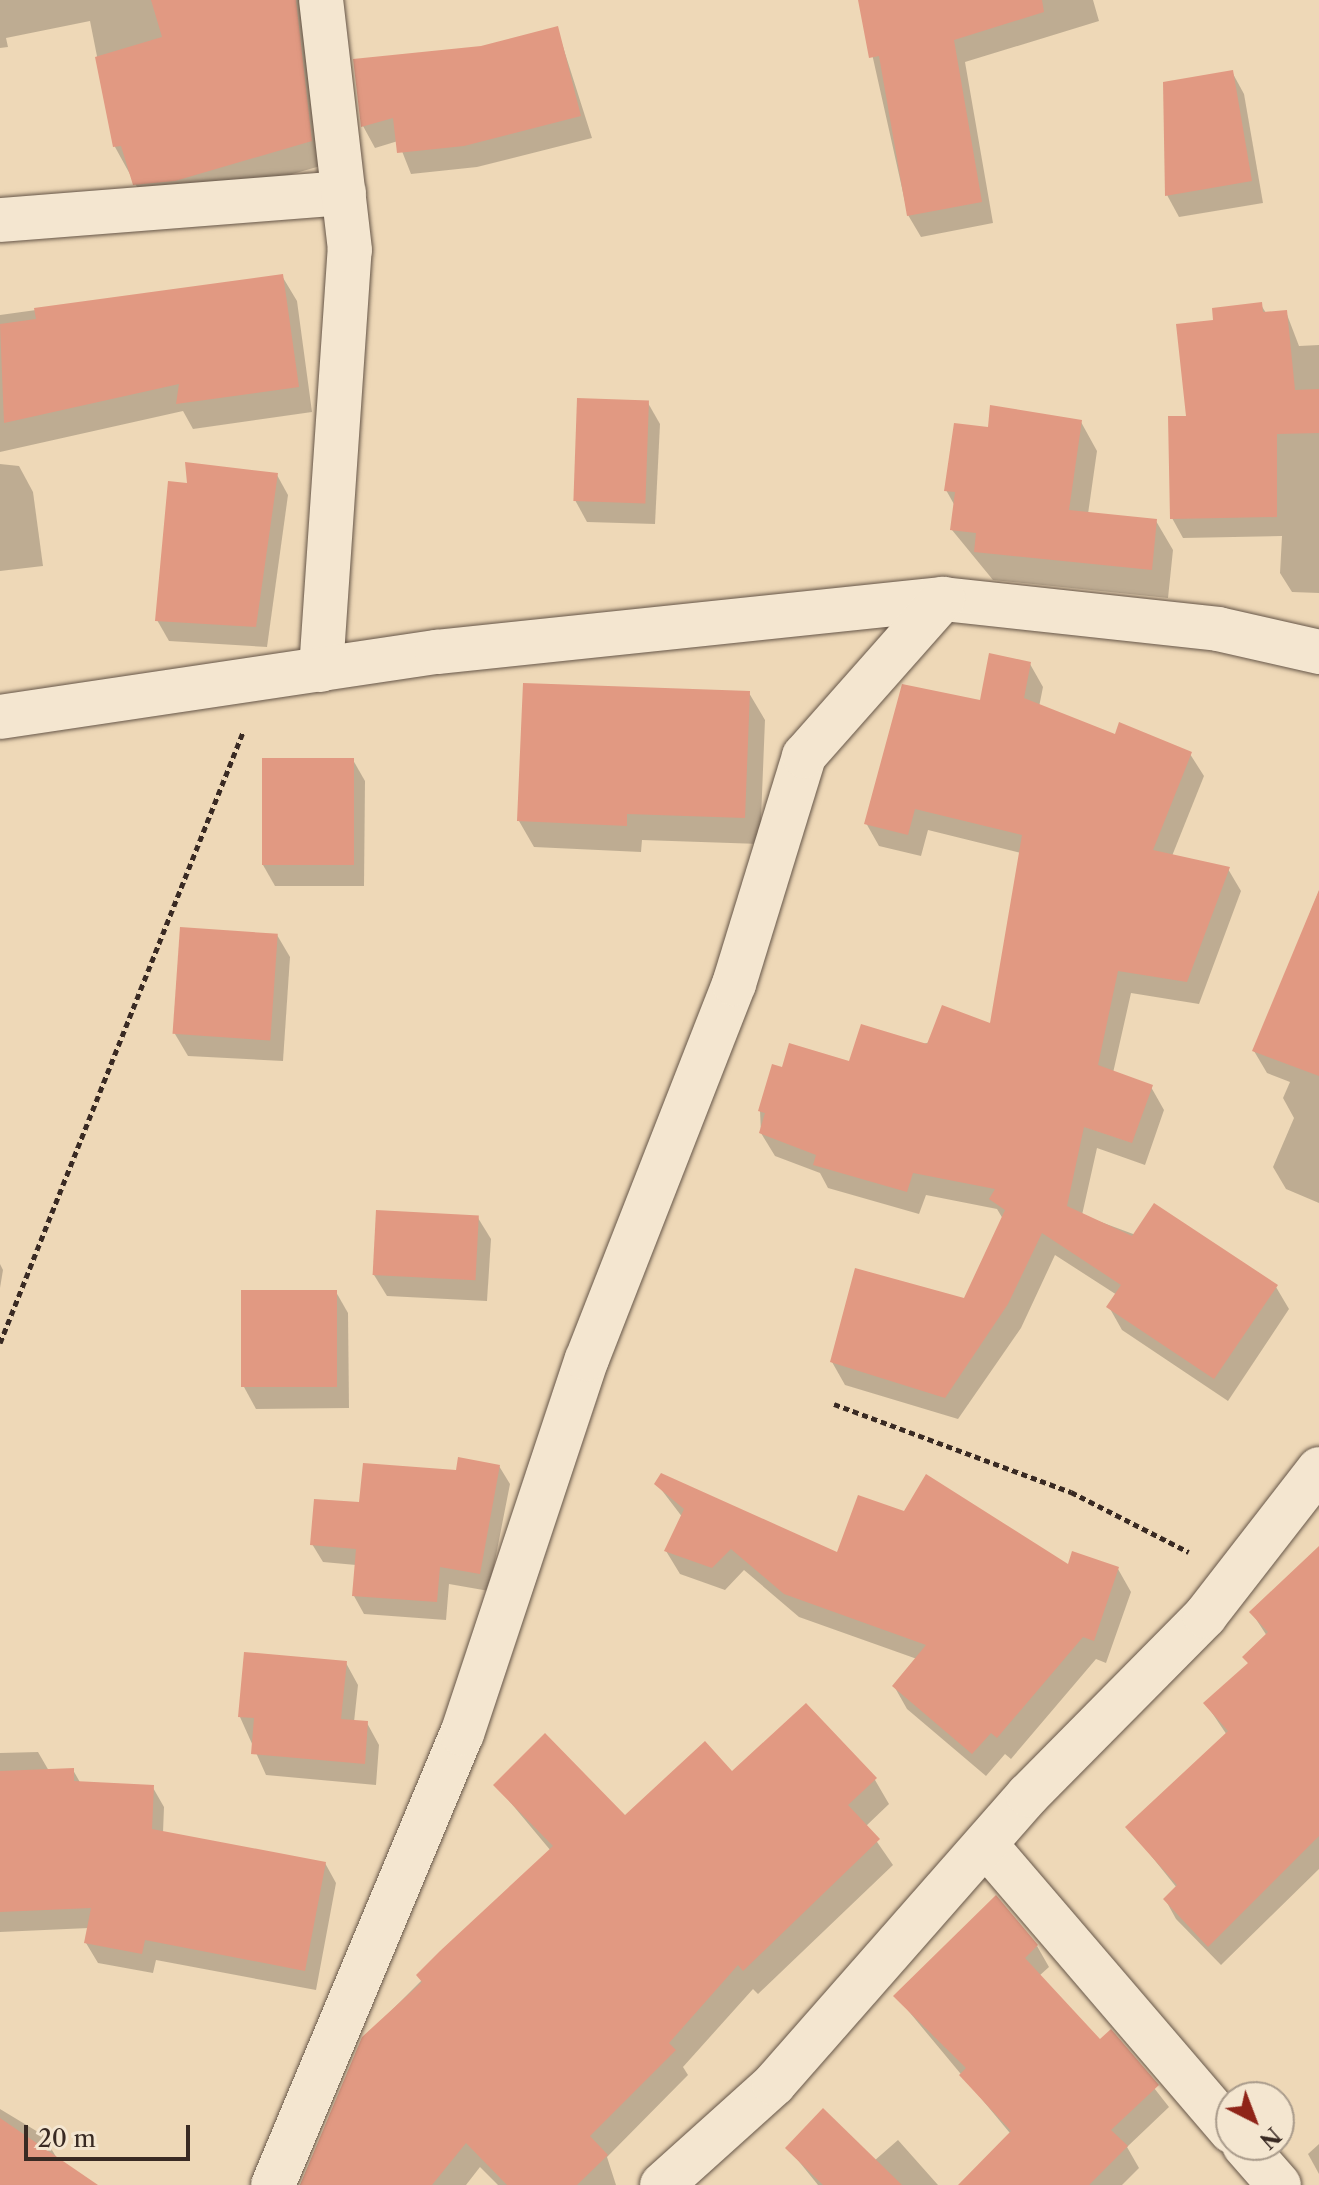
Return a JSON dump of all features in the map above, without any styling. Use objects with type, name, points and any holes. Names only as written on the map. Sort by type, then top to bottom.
[{"type":"street","points":[[321,0],[350,250],[321,670]]},
{"type":"street","points":[[0,220],[344,193]]},
{"type":"street","points":[[273,2185],[462,1734],[587,1359],[734,984],[804,756],[943,599]]},
{"type":"street","points":[[0,717],[659,625],[943,599],[1218,629],[1319,652]]},
{"type":"street","points":[[662,2185],[774,2084],[986,1845],[1236,1576],[1319,1469]]},
{"type":"street","points":[[986,1845],[1215,2112]]},
{"type":"street","points":[[1258,2161],[1279,2185]]},
{"type":"path","points":[[0,1343],[265,680]]},
{"type":"path","points":[[834,1404],[1071,1492],[1236,1576]]},
{"type":"building","points":[[151,0],[296,0],[312,141],[175,181],[133,185],[121,146],[113,147],[95,57],[162,37]]},
{"type":"building","points":[[858,0],[1042,0],[1044,12],[954,40],[982,202],[907,216],[879,56],[869,58]]},
{"type":"building","points":[[558,26],[581,116],[464,146],[397,153],[393,118],[361,127],[353,59],[481,46]]},
{"type":"building","points":[[1233,70],[1252,181],[1165,196],[1163,82]]},
{"type":"building","points":[[283,274],[299,387],[176,404],[179,384],[4,423],[0,324],[36,319],[34,308]]},
{"type":"building","points":[[1262,302],[1263,312],[1287,310],[1295,390],[1319,389],[1319,433],[1277,434],[1277,517],[1170,519],[1168,416],[1186,416],[1176,324],[1213,320],[1212,308]]},
{"type":"building","points":[[577,398],[649,401],[645,503],[573,501]]},
{"type":"building","points":[[990,405],[1082,420],[1069,510],[1157,519],[1152,570],[974,552],[976,533],[950,530],[955,492],[944,491],[954,423],[988,427]]},
{"type":"building","points":[[185,462],[278,473],[256,627],[155,621],[168,481],[187,483]]},
{"type":"building","points":[[989,653],[1031,662],[1024,698],[1115,734],[1119,722],[1192,752],[1153,850],[1230,867],[1187,982],[1118,971],[1098,1065],[1153,1085],[1132,1143],[1084,1127],[1067,1206],[1132,1236],[1154,1203],[1278,1285],[1214,1379],[1106,1307],[1121,1285],[1042,1233],[1008,1304],[945,1398],[830,1362],[855,1268],[964,1298],[1005,1210],[989,1199],[995,1189],[913,1173],[907,1192],[813,1165],[816,1155],[759,1133],[765,1113],[758,1111],[772,1064],[782,1067],[789,1043],[849,1061],[861,1024],[927,1044],[942,1005],[990,1023],[1022,835],[915,809],[908,835],[864,824],[902,684],[980,700]]},
{"type":"building","points":[[523,683],[750,691],[745,818],[627,814],[627,826],[517,821]]},
{"type":"building","points":[[262,758],[354,758],[354,865],[262,865]]},
{"type":"building","points":[[1319,890],[1319,1076],[1252,1051]]},
{"type":"building","points":[[180,927],[278,934],[270,1041],[173,1034]]},
{"type":"building","points":[[376,1210],[479,1215],[475,1280],[373,1275]]},
{"type":"building","points":[[241,1290],[337,1290],[337,1387],[241,1387]]},
{"type":"building","points":[[458,1457],[500,1465],[480,1574],[440,1567],[437,1602],[352,1596],[356,1549],[310,1545],[314,1499],[359,1502],[363,1463],[456,1470]]},
{"type":"building","points":[[661,1473],[837,1552],[858,1495],[904,1511],[926,1474],[1068,1564],[1072,1551],[1119,1567],[1094,1641],[1083,1637],[997,1738],[991,1733],[972,1754],[892,1686],[926,1645],[784,1594],[731,1549],[712,1568],[664,1551],[684,1509],[654,1484]]},
{"type":"building","points":[[1319,1546],[1319,1836],[1208,1947],[1163,1899],[1177,1885],[1125,1827],[1228,1731],[1203,1703],[1248,1663],[1242,1657],[1268,1632],[1249,1612]]},
{"type":"building","points":[[244,1652],[347,1661],[341,1719],[368,1721],[365,1764],[251,1754],[254,1718],[238,1717]]},
{"type":"building","points":[[806,1703],[877,1778],[848,1805],[880,1839],[743,1971],[738,1965],[669,2043],[676,2050],[590,2136],[608,2155],[577,2185],[507,2185],[466,2143],[432,2185],[300,2185],[362,2037],[422,1982],[416,1975],[440,1951],[553,1846],[493,1785],[545,1733],[625,1815],[705,1741],[732,1771]]},
{"type":"building","points":[[74,1768],[74,1781],[154,1785],[152,1829],[326,1862],[305,1971],[145,1940],[142,1954],[84,1943],[91,1908],[0,1912],[0,1771]]},
{"type":"building","points":[[996,1895],[1038,1945],[1025,1958],[1100,2039],[1111,2029],[1159,2085],[1111,2130],[1128,2146],[1089,2185],[958,2185],[1011,2131],[959,2075],[966,2068],[893,1996]]},
{"type":"building","points":[[823,2108],[902,2185],[823,2185],[785,2148]]},
{"type":"building","points":[[0,2118],[98,2185],[0,2185]]}]
